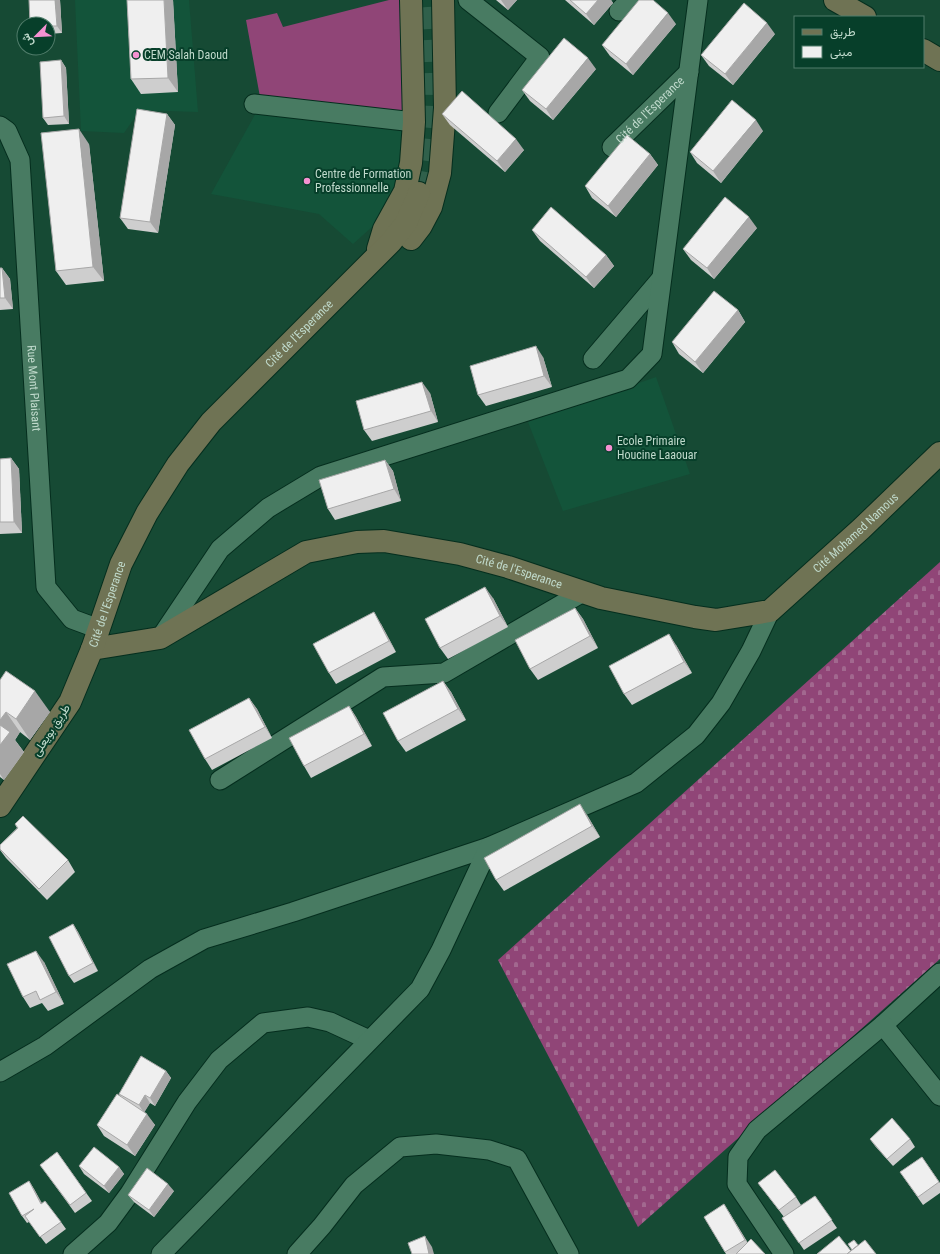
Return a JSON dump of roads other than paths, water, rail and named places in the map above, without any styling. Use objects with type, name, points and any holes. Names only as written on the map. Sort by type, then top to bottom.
[{"type":"main road","points":[[411,0],[414,122],[410,168],[405,192],[380,238],[377,258],[398,250],[414,236],[431,206],[437,191],[445,108],[443,0]]},
{"type":"main road","points":[[835,0],[863,16]]},
{"type":"main road","points":[[924,51],[940,60]]},
{"type":"main road","name":"Cité de l'Esperance","points":[[419,194],[406,223],[377,258],[212,422],[178,464],[147,514],[122,564],[95,639],[160,638],[306,552],[357,542],[384,541],[460,554],[508,567],[583,592],[648,608],[716,620],[770,611]]},
{"type":"main road","name":"Cité Mohamed Namous","points":[[770,611],[862,529],[940,453]]},
{"type":"main road","name":"طريق بويعلى","points":[[0,806],[70,702],[95,639]]},
{"type":"street","points":[[468,0],[540,58],[498,113]]},
{"type":"street","points":[[160,638],[220,549],[268,508],[321,476],[628,379],[652,354],[698,0]]},
{"type":"street","points":[[924,50],[940,48]]},
{"type":"street","name":"Cité de l'Esperance","points":[[612,147],[689,72]]},
{"type":"street","points":[[254,104],[414,122]]},
{"type":"street","name":"Rue Mont Plaisant","points":[[0,126],[7,131],[20,160],[46,587],[72,619],[95,639]]},
{"type":"street","points":[[593,359],[661,279]]},
{"type":"street","name":"Cité de l'Esperance","points":[[220,780],[383,677],[444,673],[583,592]]},
{"type":"street","points":[[0,1072],[45,1046],[150,969],[204,939],[293,912],[489,847],[636,783],[696,735],[721,703],[751,651],[770,611]]},
{"type":"street","points":[[161,1254],[420,989],[441,950],[489,847]]},
{"type":"street","points":[[784,1254],[737,1184],[738,1157],[757,1130],[882,1025],[940,973]]},
{"type":"street","points":[[73,1254],[108,1223],[130,1194],[187,1102],[219,1060],[263,1022],[308,1018],[330,1022],[369,1040]]},
{"type":"street","points":[[882,1025],[940,1096]]},
{"type":"street","points":[[297,1254],[322,1226],[354,1185],[400,1147],[436,1144],[489,1150],[517,1158],[569,1254]]},
{"type":"tunnel","points":[[419,193],[428,146],[430,122],[431,73],[427,0]]},
{"type":"place","name":"CEM Salah Daoud","points":[[136,55]]},
{"type":"place","name":"Centre de Formation Professionnelle","points":[[307,181]]},
{"type":"place","name":"Ecole Primaire Houcine Laaouar","points":[[609,448]]}]
